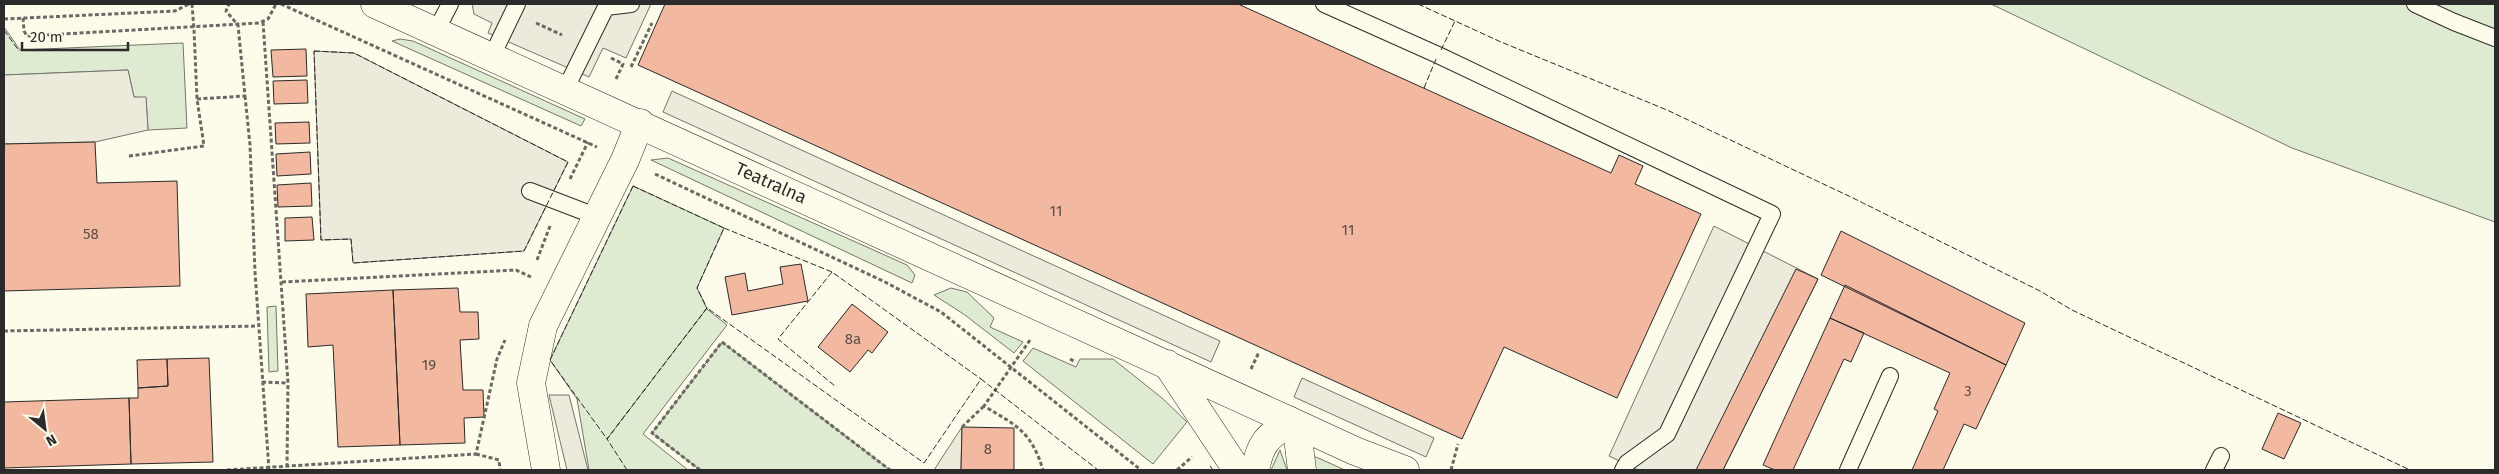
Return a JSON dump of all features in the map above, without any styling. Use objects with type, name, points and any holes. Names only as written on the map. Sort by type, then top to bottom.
[{"type":"street","name":"Teatralna","points":[[375,4],[640,123],[1355,451],[1401,470]]},
{"type":"street","points":[[546,470],[531,383],[543,326],[598,217],[640,123]]},
{"type":"street","points":[[1167,364],[1237,470]]},
{"type":"street","points":[[1255,470],[1260,449],[1271,435],[1290,420],[1298,438],[1302,470]]},
{"type":"lane","points":[[436,31],[450,4]]},
{"type":"lane","points":[[566,90],[606,7],[631,4]]},
{"type":"lane","points":[[1324,4],[1438,55],[1772,214],[1667,434],[1627,463],[1623,470]]},
{"type":"lane","points":[[2415,4],[2495,38]]},
{"type":"lane","points":[[492,56],[515,8]]},
{"type":"lane","points":[[530,191],[598,217]]},
{"type":"lane","points":[[1848,470],[1890,376]]},
{"type":"path","points":[[4,19],[175,11],[190,4],[204,146],[129,156]]},
{"type":"path","points":[[229,4],[226,12],[238,25],[250,145],[258,326],[269,469]]},
{"type":"path","points":[[23,18],[24,32],[27,36],[238,25],[263,22],[268,19],[276,4]]},
{"type":"path","points":[[281,4],[587,142],[886,282],[952,319],[1142,470]]},
{"type":"path","points":[[515,8],[623,64],[559,201],[527,286]]},
{"type":"path","points":[[631,67],[654,20]]},
{"type":"path","points":[[263,22],[288,383],[287,466]]},
{"type":"path","points":[[198,99],[245,96]]},
{"type":"path","points":[[282,282],[516,270],[530,276]]},
{"type":"path","points":[[4,331],[258,326]]},
{"type":"path","points":[[476,454],[497,359],[508,332]]},
{"type":"path","points":[[962,427],[984,406],[1030,340]]},
{"type":"path","points":[[700,470],[652,433],[722,342],[890,470]]},
{"type":"path","points":[[262,382],[288,383]]},
{"type":"path","points":[[984,406],[1021,429],[1037,453],[1042,470]]},
{"type":"path","points":[[1451,470],[1458,444]]},
{"type":"path","points":[[227,470],[269,469],[287,466],[476,454],[499,460],[500,470]]},
{"type":"green space","points":[[1991,4],[2495,4],[2495,222],[2292,148]]},
{"type":"green space","points":[[4,27],[20,50],[183,43],[187,128],[148,130],[146,98],[134,97],[128,70],[4,75]]},
{"type":"green space","points":[[400,39],[413,41],[585,119],[581,126],[392,41]]},
{"type":"green space","points":[[668,158],[907,265],[915,275],[912,283],[651,160]]},
{"type":"green space","points":[[633,186],[724,228],[697,288],[707,309],[727,325],[643,434],[688,470],[589,470],[577,399],[550,360]]},
{"type":"green space","points":[[951,288],[967,292],[994,318],[990,327],[1023,342],[1014,353],[965,315],[934,295]]},
{"type":"green space","points":[[276,306],[278,371],[269,372],[267,307]]},
{"type":"green space","points":[[722,342],[890,470],[700,470],[652,433]]},
{"type":"green space","points":[[1033,348],[1076,367],[1080,359],[1113,359],[1162,398],[1187,422],[1153,464],[1023,361]]},
{"type":"green space","points":[[1280,450],[1287,470],[1271,470]]},
{"type":"green space","points":[[1313,457],[1316,457],[1345,470],[1312,470]]},
{"type":"shaded area","points":[[472,4],[651,4],[626,58],[603,48],[589,77],[488,33],[492,23],[474,14]]},
{"type":"shaded area","points":[[314,51],[354,53],[568,162],[524,251],[353,263],[351,239],[321,240]]},
{"type":"shaded area","points":[[128,70],[134,97],[146,97],[148,130],[95,142],[4,144],[4,75]]},
{"type":"shaded area","points":[[672,91],[1220,341],[1211,362],[663,112]]},
{"type":"shaded area","points":[[1714,226],[1818,279],[1723,470],[1638,470],[1609,456]]},
{"type":"shaded area","points":[[1302,378],[1434,438],[1426,457],[1294,397]]},
{"type":"shaded area","points":[[549,395],[569,395],[588,470],[567,470]]},
{"type":"shaded area","points":[[962,427],[961,470],[934,470]]},
{"type":"building","points":[[665,4],[1238,4],[1611,173],[1619,155],[1643,166],[1635,184],[1701,214],[1617,398],[1504,347],[1462,439],[638,65]]},
{"type":"building","points":[[306,49],[307,76],[273,77],[271,50]]},
{"type":"building","points":[[307,80],[308,103],[274,104],[273,81]]},
{"type":"building","points":[[309,122],[310,143],[276,144],[275,123]]},
{"type":"building","points":[[95,142],[97,183],[177,181],[180,286],[4,291],[4,144]]},
{"type":"building","points":[[310,152],[311,174],[277,176],[276,154]]},
{"type":"building","points":[[311,183],[312,206],[278,207],[277,185]]},
{"type":"building","points":[[312,217],[314,240],[285,241],[285,218]]},
{"type":"building","points":[[1841,231],[2025,323],[2006,365],[1821,275]]},
{"type":"building","points":[[801,264],[808,301],[732,315],[725,277],[745,273],[748,291],[783,284],[780,267]]},
{"type":"building","points":[[1796,269],[1818,279],[1723,470],[1696,470]]},
{"type":"building","points":[[1845,285],[2006,365],[1976,429],[1964,424],[1943,470],[1912,470],[1938,411],[1934,409],[1950,373],[1830,318]]},
{"type":"building","points":[[458,288],[460,312],[478,312],[479,339],[460,340],[463,390],[483,390],[484,417],[464,418],[465,443],[400,445],[393,290]]},
{"type":"building","points":[[393,290],[400,445],[338,447],[333,345],[308,347],[306,294]]},
{"type":"building","points":[[852,304],[888,332],[872,353],[868,350],[850,372],[818,347]]},
{"type":"building","points":[[1830,318],[1864,333],[1851,362],[1844,359],[1793,470],[1775,470],[1763,465]]},
{"type":"building","points":[[209,358],[213,462],[131,464],[129,398],[138,398],[138,388],[168,386],[167,359]]},
{"type":"building","points":[[167,359],[168,386],[138,388],[137,360]]},
{"type":"building","points":[[129,398],[131,464],[4,468],[4,402]]},
{"type":"building","points":[[2278,413],[2301,423],[2284,459],[2262,449]]},
{"type":"building","points":[[962,427],[1014,428],[1014,470],[961,470]]},
{"type":"fence","points":[[4,4],[17,4]]},
{"type":"fence","points":[[1418,4],[1501,42],[1667,110],[1853,198],[2040,291],[2072,310],[2410,470]]},
{"type":"fence","points":[[1441,50],[1455,21]]},
{"type":"fence","points":[[4,30],[19,51]]},
{"type":"fence","points":[[314,51],[354,53],[568,162],[524,251],[353,263],[351,239],[321,240],[314,51]]},
{"type":"fence","points":[[1424,88],[1436,59]]},
{"type":"fence","points":[[633,186],[724,228],[697,288],[707,308],[607,439],[550,360],[633,186]]},
{"type":"fence","points":[[724,228],[832,272],[981,379]]},
{"type":"fence","points":[[832,272],[778,339],[835,386]]},
{"type":"fence","points":[[627,470],[607,439],[707,308],[924,463],[981,379],[1098,470]]},
{"type":"fence","points":[[1210,466],[1213,470]]}]
